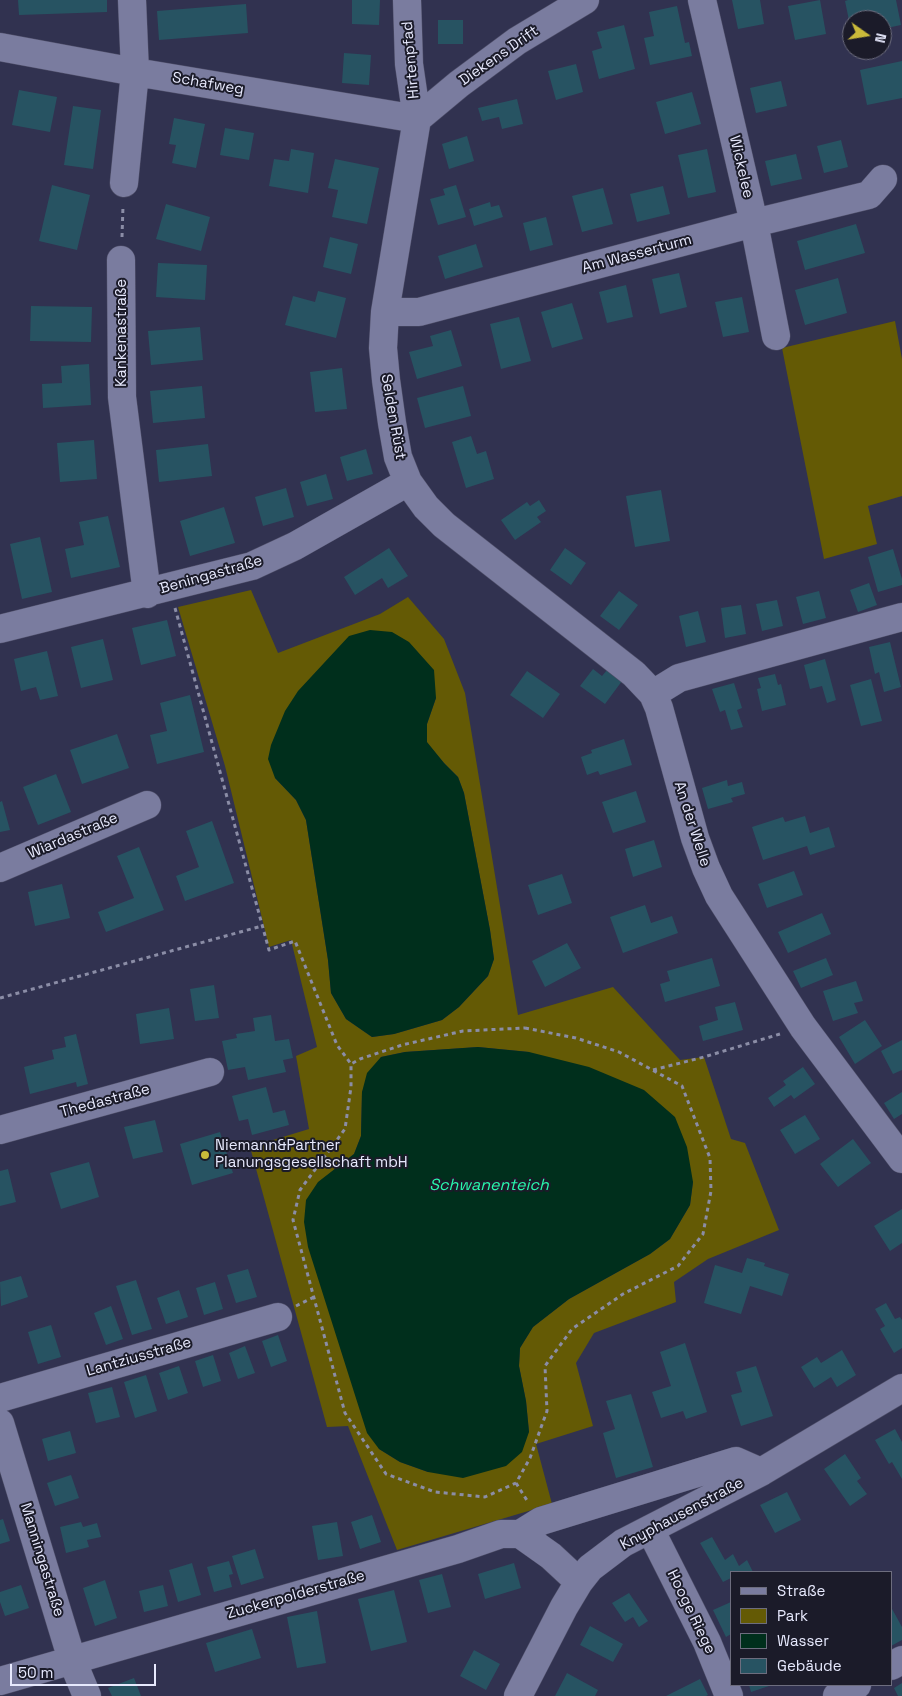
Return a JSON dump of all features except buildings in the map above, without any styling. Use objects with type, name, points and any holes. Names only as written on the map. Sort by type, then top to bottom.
[{"type":"street","points":[[124,183],[135,72],[132,0]]},
{"type":"street","name":"Hirtenpfad","points":[[407,0],[409,64],[417,119]]},
{"type":"street","name":"Diekens Drift","points":[[417,119],[459,84],[517,41],[585,0]]},
{"type":"street","name":"Wickelee","points":[[702,0],[754,223],[776,336]]},
{"type":"street","name":"Schafweg","points":[[0,47],[135,72],[417,119]]},
{"type":"street","name":"Selden Rüst","points":[[417,119],[385,312],[383,348],[387,389],[398,457],[408,482],[426,507],[444,525],[634,674],[653,694]]},
{"type":"street","name":"Am Wasserturm","points":[[385,312],[419,312],[754,223],[869,195],[883,180]]},
{"type":"street","name":"Kankenastraße","points":[[121,260],[122,397],[158,591]]},
{"type":"street","name":"Beningastraße","points":[[0,629],[252,566],[295,546],[408,482]]},
{"type":"street","points":[[653,694],[679,678],[902,617]]},
{"type":"street","name":"An der Welle","points":[[653,694],[659,708],[681,792],[706,868],[734,921],[803,1027],[902,1159]]},
{"type":"street","name":"Wiardastraße","points":[[0,868],[147,805]]},
{"type":"street","name":"Thedastraße","points":[[0,1130],[210,1072]]},
{"type":"street","name":"Lantziusstraße","points":[[0,1398],[278,1317]]},
{"type":"street","name":"Knyphausenstraße","points":[[518,1696],[564,1607],[590,1568],[623,1543],[761,1472],[902,1388]]},
{"type":"street","name":"Manningastraße","points":[[0,1423],[72,1660],[87,1696]]},
{"type":"street","points":[[579,1582],[550,1556],[520,1534],[541,1521],[736,1461],[761,1472]]},
{"type":"street","name":"Hooge Riege","points":[[650,1529],[707,1642],[729,1696]]},
{"type":"street","name":"Zuckerpolderstraße","points":[[0,1682],[448,1552],[501,1534],[520,1534]]},
{"type":"street","points":[[837,1696],[856,1686]]},
{"type":"path","name":"Kankenastraße","points":[[121,260],[124,183]]},
{"type":"path","points":[[158,591],[269,950],[295,941],[337,1046],[351,1064],[351,1088],[345,1129],[300,1190],[293,1220],[345,1413],[386,1474],[435,1492],[485,1497],[516,1482],[530,1458],[547,1411],[545,1366],[572,1329],[623,1294],[678,1266],[703,1234],[711,1191],[710,1158],[682,1086],[619,1052],[576,1038],[525,1028],[462,1031],[402,1045],[360,1059],[351,1064]]},
{"type":"path","points":[[0,998],[262,926]]},
{"type":"path","points":[[653,1070],[704,1057],[803,1027]]},
{"type":"green space","points":[[895,321],[902,359],[902,496],[868,506],[877,544],[824,559],[782,348]]},
{"type":"green space","points":[[251,590],[278,653],[380,614],[408,597],[444,639],[465,693],[518,1015],[613,987],[680,1060],[704,1057],[731,1139],[745,1143],[779,1230],[708,1259],[674,1282],[676,1302],[594,1333],[576,1363],[593,1426],[536,1444],[552,1504],[397,1550],[348,1426],[327,1427],[250,1147],[309,1129],[296,1056],[317,1047],[291,940],[269,947],[225,766],[178,607]],"holes":[[[436,698],[427,724],[427,743],[458,777],[464,793],[494,959],[488,976],[459,1007],[442,1020],[394,1034],[372,1037],[346,1019],[331,993],[328,960],[306,820],[296,800],[275,778]],[[478,1047],[529,1052],[693,1182],[690,1205],[670,1239],[650,1254],[569,1299],[533,1327],[520,1348],[519,1366],[526,1401],[529,1432],[428,1472],[400,1462],[379,1449],[334,1169],[354,1154],[361,1136],[362,1092],[381,1057],[405,1052]]]},
{"type":"water","points":[[370,630],[392,632],[409,642],[434,670],[436,698],[427,724],[427,742],[458,777],[464,793],[494,959],[488,976],[459,1007],[442,1020],[394,1034],[372,1037],[346,1019],[331,993],[328,960],[306,820],[296,800],[275,778],[268,759],[271,745],[285,711],[298,691],[349,636]]},
{"type":"water","name":"Schwanenteich","points":[[478,1047],[529,1052],[589,1067],[644,1090],[675,1117],[687,1147],[693,1182],[690,1205],[670,1239],[650,1254],[569,1299],[533,1327],[520,1348],[519,1366],[526,1401],[529,1432],[522,1452],[506,1466],[463,1478],[428,1472],[400,1462],[379,1449],[367,1433],[308,1247],[304,1222],[306,1200],[318,1182],[354,1154],[361,1136],[362,1092],[367,1073],[381,1057],[405,1052]]},
{"type":"place","name":"Niemann&Partner Planungsgesellschaft mbH","points":[[205,1155]]}]
